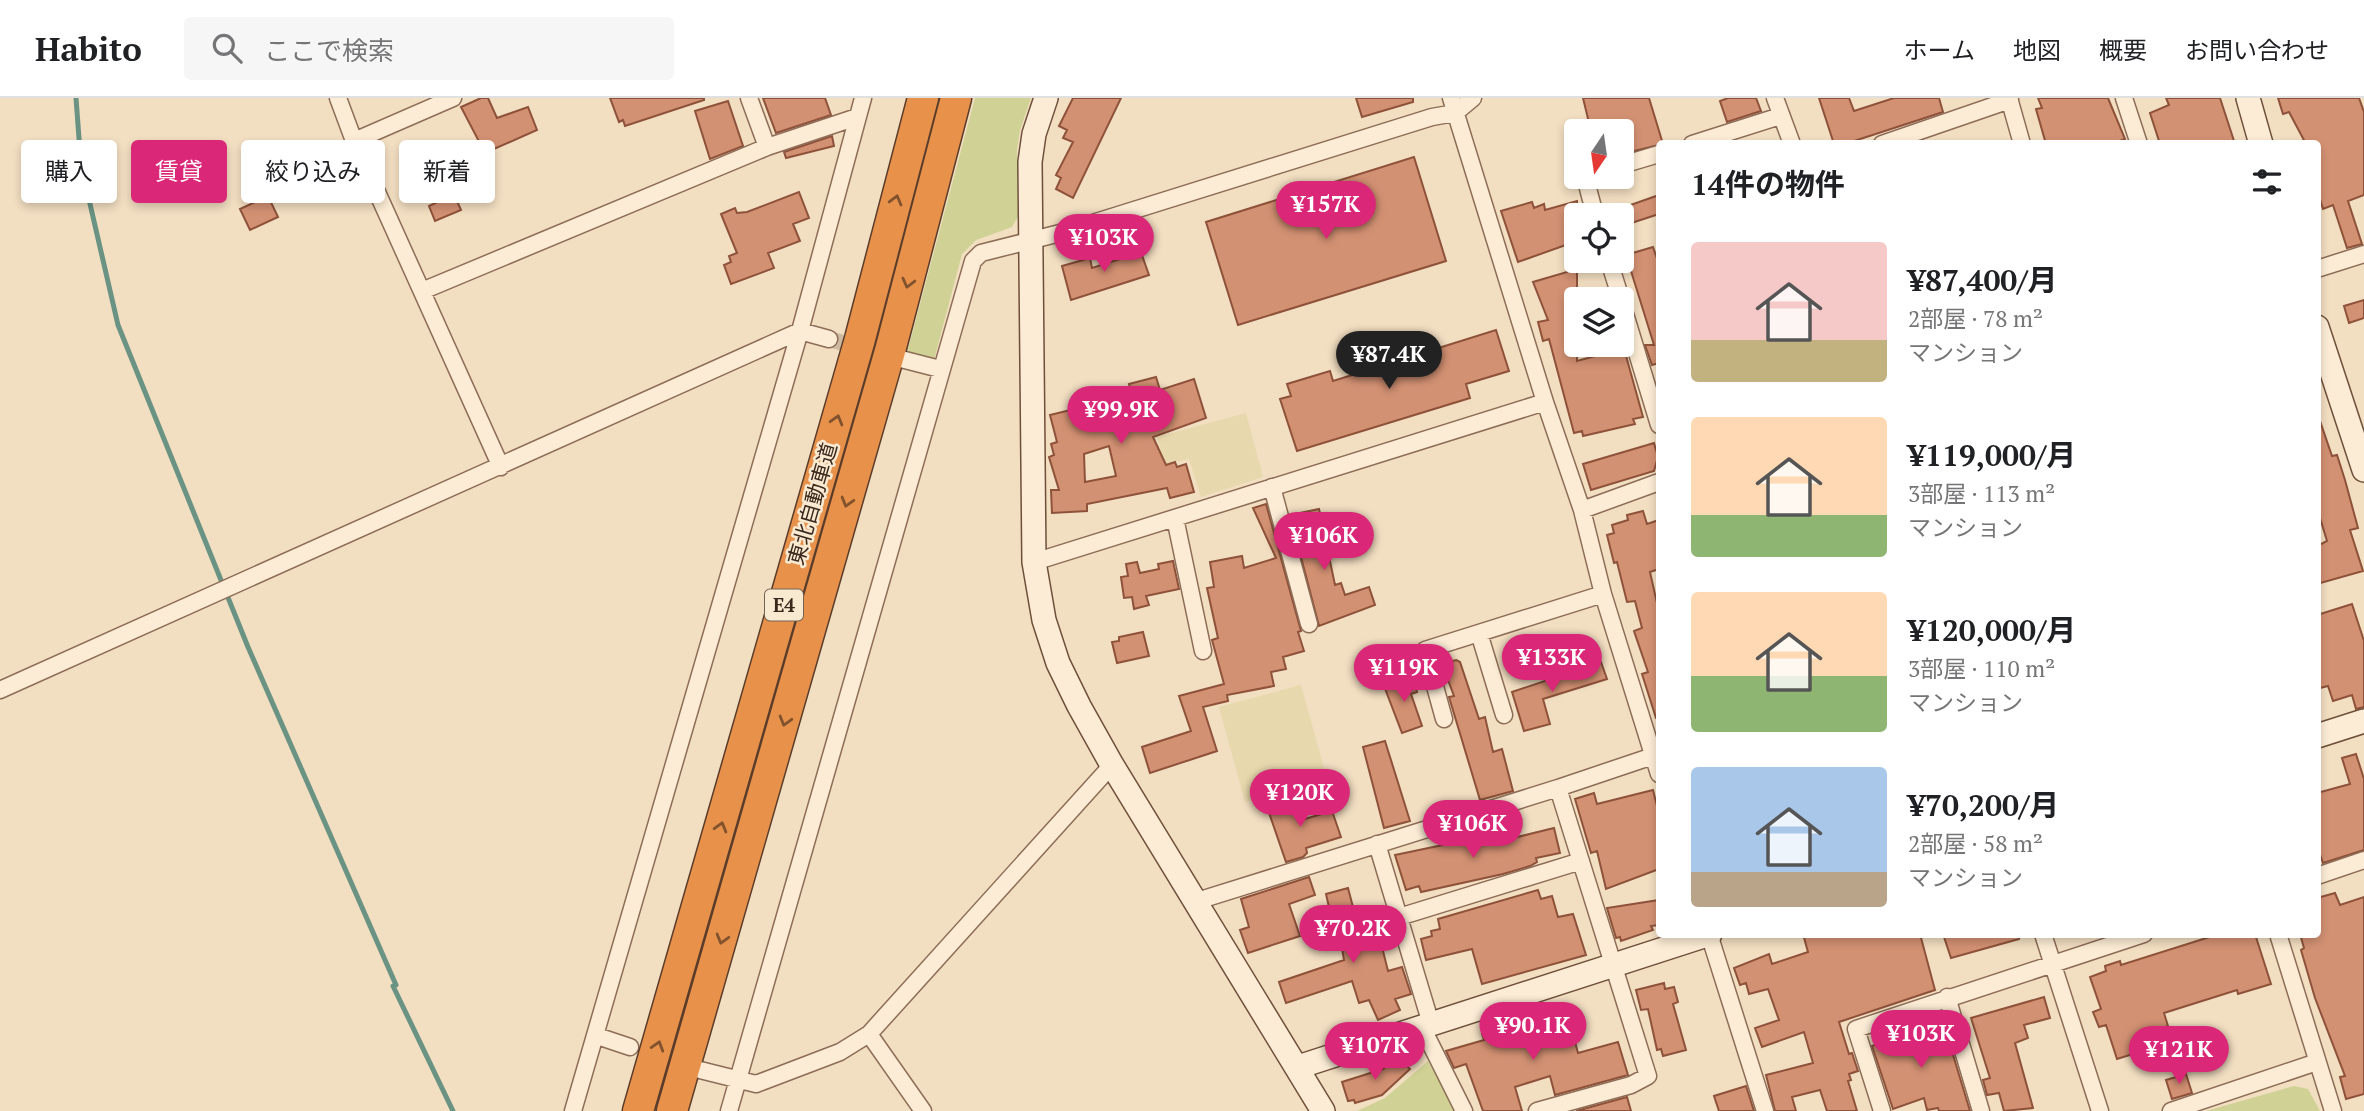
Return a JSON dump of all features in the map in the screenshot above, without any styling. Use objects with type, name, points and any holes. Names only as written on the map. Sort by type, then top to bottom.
[{"type":"highway","name":"東北自動車道","points":[[638,1111],[860,339],[923,98]]},
{"type":"highway","name":"東北自動車道","points":[[672,1111],[887,365],[956,98]]},
{"type":"street","points":[[338,98],[354,140]]},
{"type":"street","points":[[356,140],[453,98]]},
{"type":"street","points":[[749,98],[767,147]]},
{"type":"street","points":[[573,1111],[800,331],[863,98]]},
{"type":"street","points":[[1046,98],[1034,134],[1030,162],[1034,562],[1044,620],[1058,663],[1112,765],[1323,1111]]},
{"type":"street","points":[[729,1111],[973,261],[981,253],[1064,232],[1432,117],[1473,98]]},
{"type":"street","points":[[1775,98],[1790,140]]},
{"type":"street","points":[[2124,98],[2138,140]]},
{"type":"street","points":[[2248,98],[2260,140]]},
{"type":"street","points":[[1912,138],[2010,99],[2021,140]]},
{"type":"street","points":[[1453,106],[1581,510],[1603,594],[1656,765]]},
{"type":"street","points":[[1705,140],[1780,116]]},
{"type":"street","points":[[422,291],[767,147],[857,117]]},
{"type":"street","points":[[1634,161],[1656,155]]},
{"type":"street","points":[[382,203],[501,467]]},
{"type":"street","points":[[2321,268],[2364,254]]},
{"type":"street","points":[[0,690],[800,331],[829,339]]},
{"type":"street","points":[[2321,339],[2364,470]]},
{"type":"street","points":[[1634,342],[1656,415]]},
{"type":"street","points":[[901,359],[940,369]]},
{"type":"street","points":[[1034,562],[1545,402]]},
{"type":"street","points":[[1581,510],[1656,483]]},
{"type":"street","points":[[1272,487],[1309,624]]},
{"type":"street","points":[[1175,518],[1203,651]]},
{"type":"street","points":[[1444,719],[1426,650],[1603,594]]},
{"type":"street","points":[[1479,633],[1504,715]]},
{"type":"street","points":[[2321,735],[2364,721]]},
{"type":"street","points":[[1197,901],[1653,756]]},
{"type":"street","points":[[700,1070],[737,1082],[756,1084],[840,1052],[869,1034],[1112,765]]},
{"type":"street","points":[[1537,1111],[1631,1085],[1648,1076],[1558,788]]},
{"type":"street","points":[[1377,844],[1427,1025],[1464,1111]]},
{"type":"street","points":[[2321,875],[2364,860]]},
{"type":"street","points":[[1399,917],[1581,861]]},
{"type":"street","points":[[1298,1066],[1699,938]]},
{"type":"street","points":[[1710,938],[1765,1111]]},
{"type":"street","points":[[2044,938],[2100,1111]]},
{"type":"street","points":[[1882,1111],[1856,1029],[2133,938]]},
{"type":"street","points":[[2279,938],[2333,1111]]},
{"type":"street","points":[[1947,997],[1981,1111]]},
{"type":"street","points":[[869,1034],[923,1111]]},
{"type":"street","points":[[597,1036],[630,1047]]},
{"type":"street","points":[[2171,1111],[2317,1062]]},
{"type":"shaded area","points":[[1246,413],[1263,477],[1201,497],[1189,459],[1164,464],[1157,437]]},
{"type":"shaded area","points":[[1301,685],[1327,779],[1245,802],[1219,707]]},
{"type":"green space","points":[[975,98],[1031,98],[1020,130],[1017,150],[1018,217],[1012,227],[976,240],[962,254],[934,360],[907,353]]},
{"type":"green space","points":[[1428,1061],[1456,1111],[1357,1111],[1385,1098]]},
{"type":"green space","points":[[2294,1086],[2308,1089],[2320,1111],[2206,1111]]},
{"type":"building","points":[[481,98],[488,98],[497,118],[528,107],[537,130],[495,149],[495,140],[478,140],[461,107]]},
{"type":"building","points":[[610,98],[704,100],[625,126],[623,120],[619,122]]},
{"type":"building","points":[[763,98],[825,98],[831,115],[776,133]]},
{"type":"building","points":[[1073,98],[1121,98],[1073,198],[1056,189],[1061,178],[1056,175],[1073,142],[1063,138],[1067,130],[1059,126]]},
{"type":"building","points":[[1356,98],[1413,98],[1413,102],[1362,117]]},
{"type":"building","points":[[1583,98],[1649,98],[1662,140],[1656,140],[1656,146],[1634,151],[1634,119],[1588,119]]},
{"type":"building","points":[[1728,98],[1756,98],[1761,111],[1727,122],[1720,101]]},
{"type":"building","points":[[1819,98],[1849,98],[1854,111],[1894,98],[1939,98],[1943,112],[1857,140],[1833,140]]},
{"type":"building","points":[[2038,98],[2108,98],[2125,139],[2045,140],[2036,109],[2042,108]]},
{"type":"building","points":[[2166,98],[2220,98],[2234,140],[2159,140],[2150,113],[2169,105]]},
{"type":"building","points":[[2278,98],[2359,98],[2364,112],[2364,195],[2348,201],[2362,244],[2347,248],[2333,205],[2323,209],[2321,140],[2304,140],[2289,112],[2283,114]]},
{"type":"building","points":[[728,101],[743,146],[710,159],[695,111]]},
{"type":"building","points":[[832,136],[834,146],[786,158],[784,152]]},
{"type":"building","points":[[1414,157],[1446,261],[1238,325],[1206,222]]},
{"type":"building","points":[[799,192],[809,218],[793,224],[800,241],[768,253],[774,268],[731,284],[724,265],[731,262],[729,256],[737,253],[721,214],[735,208],[737,213],[747,212]]},
{"type":"building","points":[[1656,196],[1656,215],[1634,222],[1634,204]]},
{"type":"building","points":[[1532,202],[1534,208],[1544,204],[1545,210],[1564,205],[1564,246],[1518,262],[1501,211]]},
{"type":"building","points":[[253,203],[271,203],[278,217],[250,230],[240,209]]},
{"type":"building","points":[[435,203],[458,203],[461,210],[435,221],[429,206]]},
{"type":"building","points":[[1138,244],[1149,275],[1071,300],[1062,266],[1090,258],[1092,268],[1126,257],[1124,249]]},
{"type":"building","points":[[1653,247],[1656,256],[1656,364],[1652,365],[1645,345],[1654,345],[1632,273],[1634,273],[1634,253]]},
{"type":"building","points":[[1564,273],[1577,273],[1577,287],[1564,287],[1564,357],[1577,357],[1577,361],[1592,357],[1626,357],[1643,417],[1633,419],[1635,424],[1583,436],[1582,431],[1574,433],[1549,339],[1543,341],[1538,322],[1548,320],[1533,282]]},
{"type":"building","points":[[2364,300],[2364,318],[2349,323],[2344,306]]},
{"type":"building","points":[[1496,330],[1509,371],[1466,384],[1470,398],[1297,451],[1280,399],[1291,396],[1287,384],[1330,371],[1333,381]]},
{"type":"building","points":[[1156,377],[1160,390],[1194,379],[1206,418],[1153,437],[1166,465],[1175,462],[1177,467],[1186,464],[1194,492],[1170,498],[1167,488],[1087,504],[1087,511],[1052,513],[1051,490],[1059,490],[1049,457],[1054,455],[1051,444],[1057,442],[1050,415],[1132,395],[1129,384]],"holes":[[[1109,446],[1116,476],[1085,482],[1084,454]]]},
{"type":"building","points":[[2321,424],[2332,456],[2337,455],[2345,480],[2358,528],[2350,530],[2363,571],[2321,583],[2321,544],[2327,541],[2321,521]]},
{"type":"building","points":[[1654,443],[1656,450],[1654,471],[1591,490],[1583,464]]},
{"type":"building","points":[[1266,504],[1301,631],[1298,632],[1304,651],[1283,657],[1286,669],[1271,672],[1274,686],[1227,695],[1228,701],[1203,707],[1217,751],[1150,773],[1142,747],[1191,731],[1179,696],[1224,684],[1212,640],[1218,638],[1207,588],[1214,587],[1210,562],[1242,556],[1244,568],[1276,558],[1253,508]]},
{"type":"building","points":[[1319,509],[1335,585],[1341,583],[1345,595],[1369,587],[1375,605],[1319,626],[1290,515]]},
{"type":"building","points":[[1643,511],[1647,524],[1656,521],[1656,570],[1650,572],[1656,599],[1656,718],[1642,674],[1648,672],[1634,631],[1642,628],[1635,601],[1627,602],[1607,535],[1614,533],[1612,525],[1628,520],[1627,515]]},
{"type":"building","points":[[1173,561],[1179,589],[1146,596],[1149,605],[1134,609],[1132,597],[1124,598],[1121,577],[1128,576],[1126,564],[1137,562],[1140,573],[1159,569],[1158,564]]},
{"type":"building","points":[[2352,604],[2364,641],[2364,707],[2356,709],[2352,695],[2333,701],[2328,686],[2321,688],[2321,614]]},
{"type":"building","points":[[1143,632],[1149,656],[1117,663],[1112,642],[1119,641],[1119,637]]},
{"type":"building","points":[[1456,660],[1460,662],[1479,719],[1485,717],[1493,752],[1502,749],[1513,791],[1480,800],[1449,697],[1454,696],[1442,664]]},
{"type":"building","points":[[1601,662],[1607,679],[1543,699],[1550,724],[1524,731],[1512,692]]},
{"type":"building","points":[[1413,677],[1417,692],[1411,694],[1422,726],[1402,733],[1384,686]]},
{"type":"building","points":[[1385,741],[1410,821],[1384,828],[1363,747]]},
{"type":"building","points":[[2356,754],[2364,779],[2364,850],[2323,863],[2321,792],[2350,784],[2342,758]]},
{"type":"building","points":[[1653,790],[1656,802],[1656,870],[1606,889],[1597,851],[1591,853],[1575,799],[1594,793],[1597,804]]},
{"type":"building","points":[[1290,798],[1298,821],[1332,811],[1341,837],[1306,848],[1307,853],[1303,857],[1286,862],[1266,804]]},
{"type":"building","points":[[1554,828],[1560,853],[1536,858],[1537,862],[1530,866],[1503,874],[1421,892],[1419,886],[1406,890],[1395,855],[1467,840],[1469,845],[1496,837],[1497,842]]},
{"type":"building","points":[[1309,877],[1315,895],[1289,904],[1300,936],[1248,953],[1240,930],[1249,927],[1241,899]]},
{"type":"building","points":[[1348,888],[1353,907],[1358,906],[1364,942],[1380,939],[1388,971],[1402,967],[1411,994],[1395,999],[1400,1010],[1378,1020],[1369,1000],[1359,1003],[1352,981],[1286,1003],[1279,982],[1344,960],[1338,924],[1333,925],[1326,894]]},
{"type":"building","points":[[1538,890],[1541,899],[1552,896],[1558,917],[1573,914],[1586,955],[1482,984],[1472,949],[1426,960],[1421,939],[1432,936],[1431,931],[1440,929],[1438,919]]},
{"type":"building","points":[[2335,893],[2340,905],[2364,897],[2364,1094],[2346,1099],[2340,1077],[2345,1076],[2315,998],[2301,950],[2304,948],[2301,938],[2321,938],[2321,897]]},
{"type":"building","points":[[1656,900],[1656,925],[1651,926],[1653,930],[1621,941],[1620,937],[1616,938],[1607,908]]},
{"type":"building","points":[[1804,938],[1921,938],[1935,990],[1839,1022],[1849,1054],[1852,1053],[1858,1071],[1849,1074],[1851,1080],[1848,1081],[1857,1111],[1827,1111],[1820,1090],[1792,1097],[1796,1111],[1775,1111],[1766,1075],[1813,1063],[1804,1032],[1762,1047],[1755,1028],[1779,1020],[1768,989],[1749,994],[1746,983],[1740,985],[1734,968],[1769,954],[1772,964],[1808,952]]},
{"type":"building","points":[[1944,938],[2019,938],[2019,939],[1951,958]]},
{"type":"building","points":[[2206,938],[2256,938],[2271,984],[2238,994],[2237,990],[2164,1013],[2168,1026],[2145,1034],[2149,1049],[2117,1059],[2106,1025],[2099,1027],[2093,1012],[2101,1009],[2090,977],[2106,971],[2105,966],[2120,961],[2121,965]]},
{"type":"building","points":[[1664,983],[1665,989],[1674,987],[1678,1002],[1673,1004],[1686,1050],[1663,1056],[1661,1049],[1657,1050],[1648,1009],[1641,1010],[1636,990]]},
{"type":"building","points":[[2044,997],[2050,1018],[2024,1025],[2028,1038],[2015,1043],[2033,1108],[2004,1111],[1999,1093],[1987,1095],[1983,1080],[1990,1078],[1971,1018]]},
{"type":"building","points":[[1554,1009],[1563,1037],[1573,1034],[1578,1053],[1618,1042],[1628,1075],[1555,1095],[1550,1076],[1515,1087],[1522,1111],[1483,1111],[1466,1064],[1454,1068],[1446,1051],[1484,1040],[1482,1034],[1527,1024],[1525,1019]]},
{"type":"building","points":[[1944,1025],[1970,1111],[1939,1111],[1938,1108],[1927,1110],[1924,1098],[1893,1109],[1872,1046],[1884,1042],[1883,1038]]},
{"type":"building","points":[[1397,1056],[1410,1069],[1382,1095],[1355,1103],[1354,1100],[1348,1101],[1342,1082],[1383,1069]]},
{"type":"building","points":[[2186,1074],[2192,1093],[2172,1099],[2166,1080]]},
{"type":"building","points":[[1746,1086],[1754,1111],[1719,1111],[1714,1096]]},
{"type":"building","points":[[1627,1097],[1631,1111],[1576,1111]]},
{"type":"waterway","points":[[76,98],[81,165],[118,325],[248,647],[396,985],[393,986],[453,1111]]},
{"type":"tunnel","points":[[829,339],[895,357]]}]
